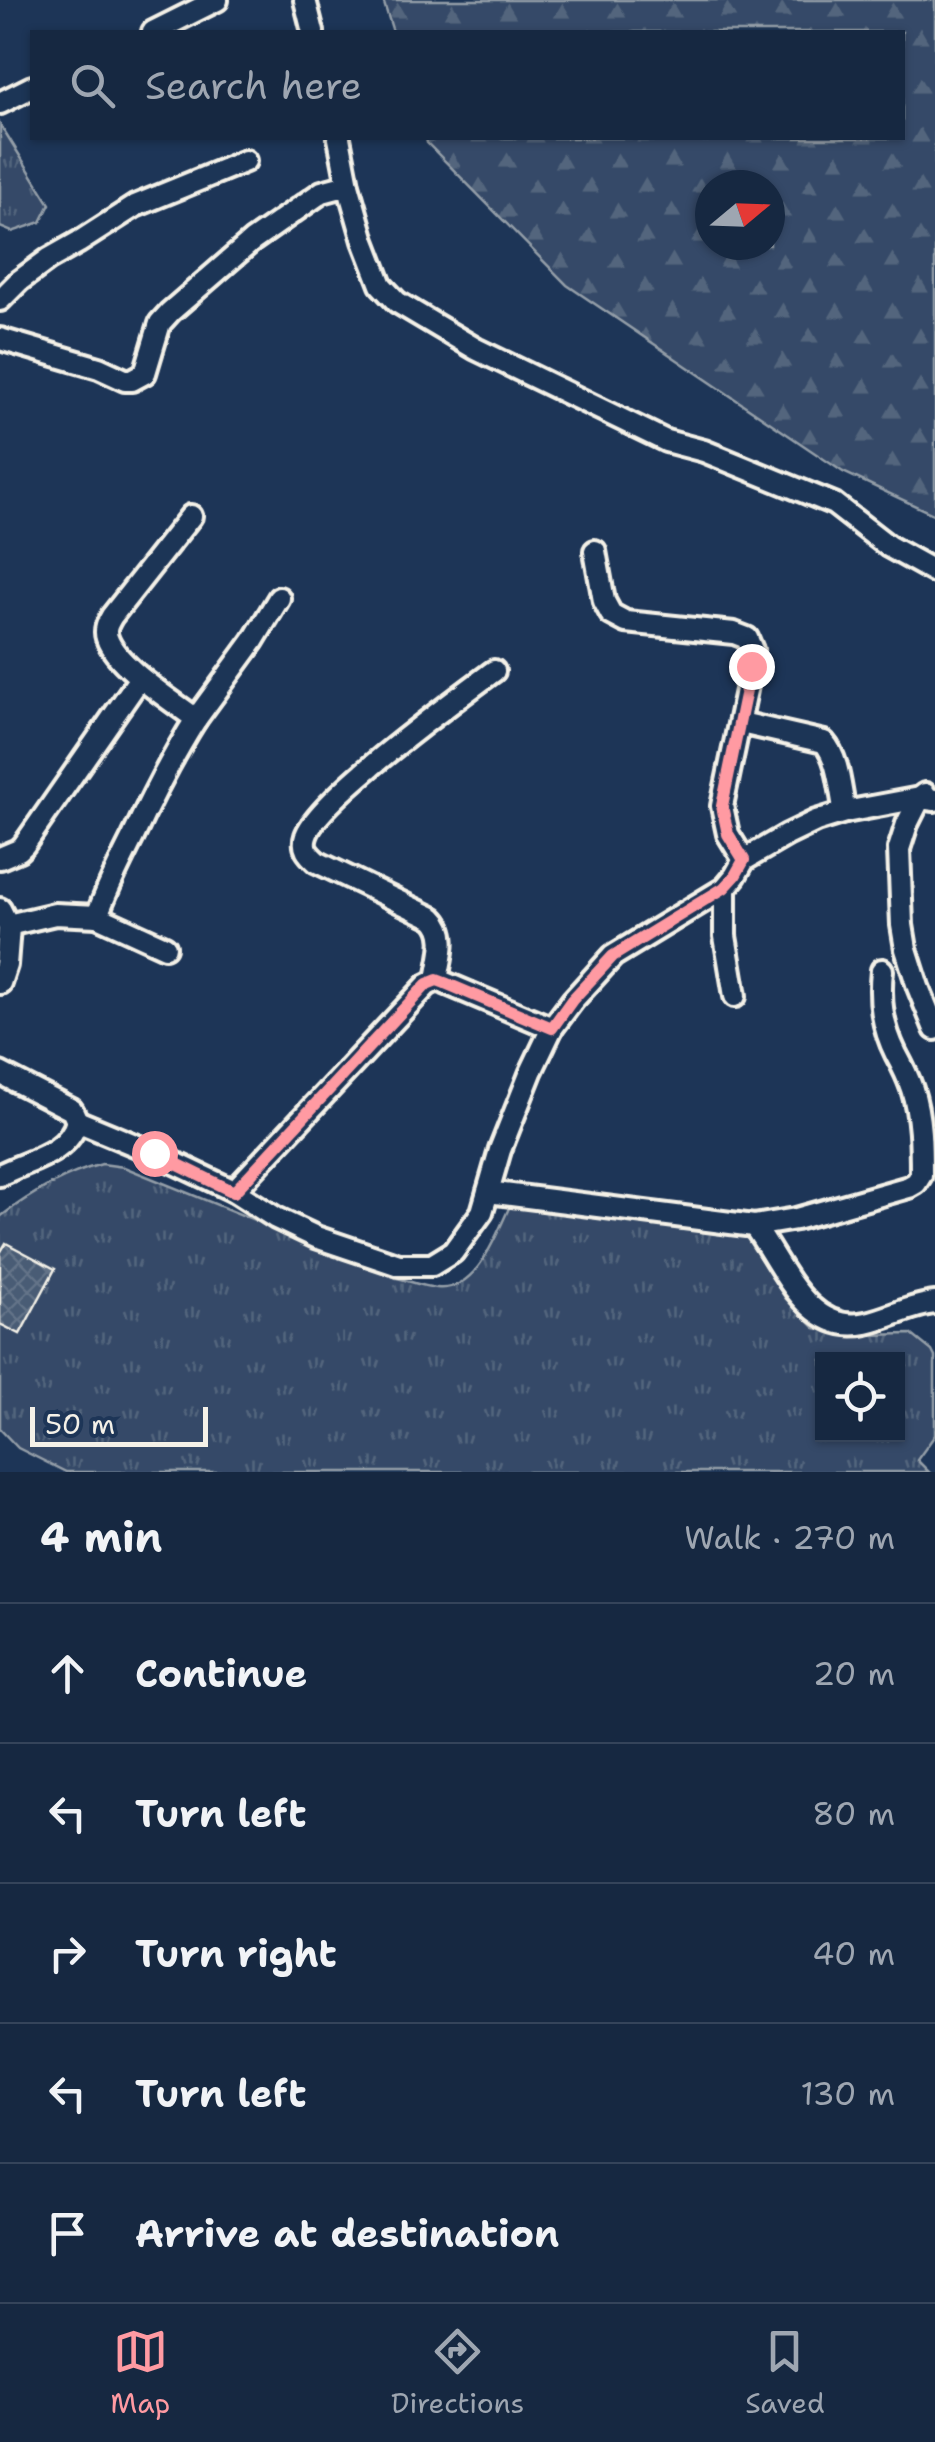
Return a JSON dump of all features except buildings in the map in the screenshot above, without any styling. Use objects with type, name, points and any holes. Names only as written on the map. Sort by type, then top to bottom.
[{"type":"street","points":[[158,30],[217,0]]},
{"type":"street","points":[[305,0],[312,30]]},
{"type":"street","points":[[0,104],[30,88]]},
{"type":"street","points":[[339,140],[364,241],[382,285],[397,302],[476,349],[666,441],[704,451],[834,504],[888,546],[935,572]]},
{"type":"street","points":[[0,300],[49,258],[135,206],[245,161]]},
{"type":"street","points":[[0,339],[99,368],[126,380],[139,378],[145,373],[160,323],[170,312],[252,241],[322,192],[348,186]]},
{"type":"street","points":[[191,516],[106,627],[113,649],[140,678],[196,719]]},
{"type":"street","points":[[594,550],[604,601],[611,614],[626,622],[734,633],[746,638],[752,650],[722,806],[728,834],[744,860]]},
{"type":"street","points":[[97,916],[157,788],[196,719],[278,598]]},
{"type":"street","points":[[437,980],[444,936],[441,926],[433,918],[316,862],[305,848],[304,839],[310,826],[336,798],[494,671]]},
{"type":"street","points":[[0,858],[24,844],[140,678]]},
{"type":"street","points":[[741,723],[824,742],[830,749],[845,812]]},
{"type":"street","points":[[0,1073],[72,1110],[78,1121],[154,1153],[316,1237],[398,1265],[432,1265],[453,1252],[482,1212],[500,1150],[552,1028],[613,956],[724,888],[744,860],[787,834],[845,812],[930,795]]},
{"type":"street","points":[[930,795],[907,824],[899,849],[902,925],[912,968],[935,1029]]},
{"type":"street","points":[[724,888],[724,936],[735,996]]},
{"type":"street","points":[[0,983],[6,965],[4,917],[97,916],[165,947]]},
{"type":"street","points":[[488,1192],[754,1226],[892,1194],[916,1182],[921,1175],[918,1111],[881,1012],[882,970]]},
{"type":"street","points":[[234,1192],[427,984],[437,980],[552,1028]]},
{"type":"street","points":[[0,1175],[60,1148],[78,1121]]},
{"type":"street","points":[[754,1226],[806,1304],[822,1316],[850,1325],[864,1324],[935,1303]]},
{"type":"green space","points":[[383,0],[935,0],[935,515],[843,472],[567,285],[426,140],[905,140],[905,30],[392,30]]},
{"type":"green space","points":[[0,124],[50,204],[41,222],[12,232],[0,227]]},
{"type":"green space","points":[[102,1164],[124,1167],[397,1278],[437,1288],[451,1287],[474,1272],[509,1208],[525,1203],[743,1232],[786,1299],[815,1328],[864,1335],[911,1334],[932,1351],[935,1435],[917,1460],[929,1472],[66,1472],[18,1448],[0,1429],[0,1217],[23,1200],[75,1173]]},
{"type":"route","points":[[154,1153],[234,1192],[427,984],[437,980],[552,1028],[613,956],[724,888],[744,860],[728,834],[722,806],[751,666]]}]
